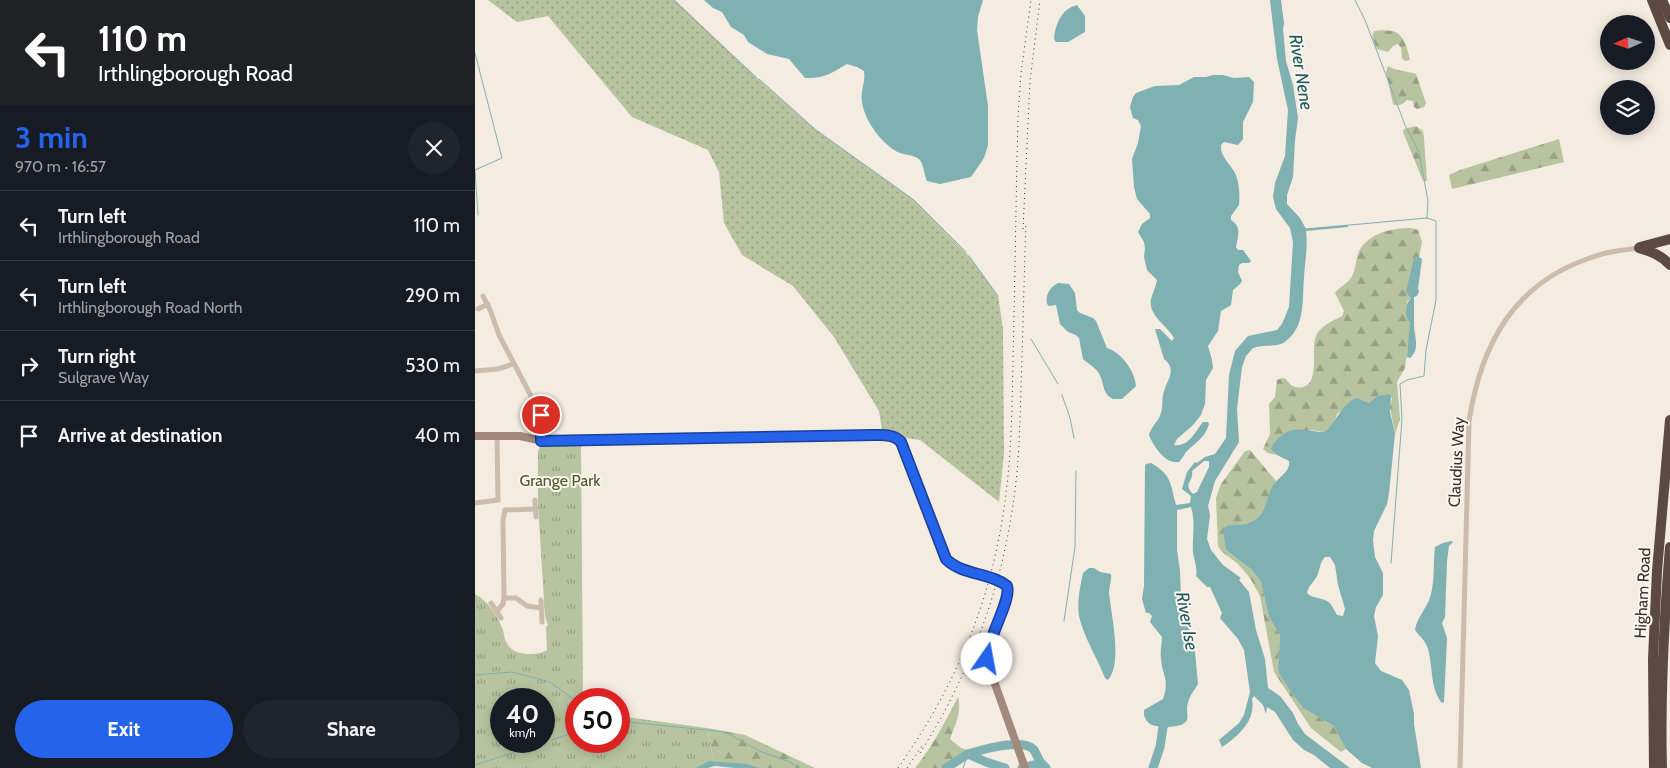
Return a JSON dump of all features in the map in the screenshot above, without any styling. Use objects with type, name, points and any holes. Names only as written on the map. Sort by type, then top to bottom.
[{"type":"highway","points":[[1652,0],[1670,44]]},
{"type":"highway","points":[[1663,0],[1670,18]]},
{"type":"highway","points":[[1639,248],[1670,239]]},
{"type":"highway","points":[[1639,248],[1664,258],[1670,266]]},
{"type":"highway","name":"Higham Road","points":[[1654,768],[1653,659],[1657,571],[1670,420]]},
{"type":"highway","name":"Higham Road","points":[[1662,768],[1662,664],[1670,546]]},
{"type":"main road","points":[[475,436],[520,436],[541,441],[874,435],[898,438],[946,559],[959,569],[1007,586],[1008,596],[988,644],[987,659],[1024,765]]},
{"type":"street","name":"Claudius Way","points":[[1460,768],[1469,421],[1479,374],[1488,349],[1502,324],[1519,303],[1536,288],[1561,270],[1590,258],[1618,250],[1639,248]]},
{"type":"street","points":[[483,296],[513,364],[541,415],[541,441]]},
{"type":"street","points":[[478,309],[488,304]]},
{"type":"street","points":[[475,371],[499,369],[513,364]]},
{"type":"street","points":[[497,436],[497,500],[505,510],[503,520],[504,598],[503,604],[497,611]]},
{"type":"street","points":[[475,503],[497,500]]},
{"type":"street","points":[[535,500],[536,517]]},
{"type":"street","points":[[505,510],[536,509]]},
{"type":"street","points":[[504,598],[516,598],[527,606],[541,608]]},
{"type":"street","points":[[541,600],[542,622]]},
{"type":"street","points":[[491,604],[501,618]]},
{"type":"green space","points":[[488,0],[675,0],[756,77],[816,130],[914,200],[969,256],[998,296],[1003,329],[1004,453],[999,502],[920,440],[883,435],[879,411],[834,337],[793,286],[742,255],[724,223],[719,172],[708,150],[632,117],[548,16],[517,22]]},
{"type":"green space","points":[[1374,31],[1394,31],[1401,36],[1410,60],[1405,61],[1402,58],[1401,48],[1398,44],[1393,46],[1388,52],[1377,49],[1372,37]]},
{"type":"green space","points":[[1388,66],[1416,74],[1426,103],[1424,107],[1417,109],[1414,107],[1413,101],[1407,100],[1401,105],[1393,104],[1386,72]]},
{"type":"green space","points":[[1416,126],[1423,131],[1427,181],[1423,181],[1403,132],[1404,129]]},
{"type":"green space","points":[[1559,139],[1564,162],[1452,189],[1449,175]]},
{"type":"green space","points":[[1411,228],[1418,230],[1422,242],[1419,257],[1414,258],[1409,295],[1411,298],[1407,302],[1410,334],[1405,368],[1397,382],[1400,419],[1395,434],[1390,407],[1392,399],[1388,394],[1377,396],[1369,403],[1357,398],[1337,414],[1334,423],[1324,432],[1311,430],[1275,441],[1272,449],[1277,455],[1268,453],[1263,449],[1270,434],[1269,404],[1275,397],[1277,380],[1286,379],[1295,387],[1303,387],[1309,383],[1314,370],[1315,339],[1322,328],[1342,316],[1344,311],[1335,293],[1352,277],[1359,251],[1363,245],[1375,236],[1396,229]]},
{"type":"green space","name":"Grange Park","points":[[541,443],[581,444],[583,688],[565,688],[565,753],[630,753],[630,718],[707,728],[714,763],[700,768],[475,768],[475,594],[495,614],[503,630],[506,642],[511,649],[526,654],[547,650],[546,627],[548,625],[545,616],[538,505],[538,452]]},
{"type":"green space","points":[[1250,450],[1276,481],[1263,511],[1255,520],[1246,524],[1226,526],[1226,550],[1252,570],[1261,582],[1269,617],[1280,635],[1278,668],[1293,695],[1303,708],[1334,726],[1346,749],[1341,752],[1311,728],[1274,672],[1260,596],[1250,578],[1218,546],[1216,498],[1221,484],[1245,451]]},
{"type":"green space","points":[[958,697],[959,713],[950,739],[961,748],[973,752],[954,768],[915,768],[933,742]]},
{"type":"green space","points":[[707,728],[745,735],[815,768],[737,768],[714,763]]},
{"type":"water","points":[[704,0],[983,0],[978,17],[977,30],[988,106],[988,145],[984,158],[971,177],[940,184],[927,181],[919,159],[900,153],[887,145],[870,124],[862,102],[864,71],[847,64],[832,73],[805,78],[789,59],[767,54],[748,42],[744,35],[731,27],[722,12],[713,8]]},
{"type":"water","points":[[1270,0],[1281,0],[1286,61],[1293,85],[1298,118],[1293,177],[1287,195],[1287,204],[1300,218],[1306,229],[1348,225],[1348,227],[1306,231],[1307,248],[1303,303],[1297,328],[1283,343],[1253,348],[1246,356],[1242,367],[1237,409],[1239,442],[1215,481],[1208,506],[1210,515],[1207,539],[1211,550],[1223,565],[1241,578],[1239,580],[1249,592],[1256,630],[1265,659],[1268,688],[1280,696],[1293,713],[1305,734],[1350,768],[1330,768],[1314,755],[1304,750],[1293,740],[1275,712],[1267,707],[1266,714],[1263,705],[1254,696],[1251,714],[1245,727],[1222,747],[1219,740],[1239,723],[1244,715],[1250,692],[1244,650],[1238,639],[1220,618],[1222,613],[1210,587],[1207,587],[1196,576],[1191,507],[1177,510],[1177,550],[1181,598],[1195,652],[1198,684],[1188,701],[1187,720],[1185,723],[1170,727],[1159,726],[1150,724],[1144,715],[1144,710],[1163,699],[1166,687],[1161,655],[1162,637],[1150,622],[1152,616],[1146,613],[1142,599],[1144,586],[1145,466],[1151,463],[1167,476],[1176,505],[1190,503],[1191,496],[1182,489],[1187,472],[1195,462],[1197,463],[1205,457],[1215,454],[1226,438],[1229,375],[1235,351],[1248,336],[1277,330],[1282,324],[1289,307],[1293,242],[1290,228],[1276,209],[1273,197],[1275,183],[1285,156],[1288,110],[1277,59]],"holes":[[[1204,461],[1209,461],[1209,467],[1197,492],[1193,494],[1188,487],[1192,471]]]},
{"type":"water","points":[[1077,5],[1085,16],[1085,32],[1068,42],[1056,42],[1054,39],[1057,23],[1067,10]]},
{"type":"water","points":[[1213,75],[1234,78],[1249,77],[1254,82],[1253,102],[1243,122],[1243,139],[1238,145],[1224,142],[1221,145],[1222,153],[1235,173],[1238,184],[1239,205],[1231,216],[1231,220],[1238,228],[1236,247],[1238,250],[1243,250],[1251,261],[1239,265],[1238,272],[1242,281],[1233,290],[1231,305],[1221,311],[1218,331],[1208,346],[1213,368],[1206,380],[1205,404],[1201,415],[1177,439],[1174,445],[1184,444],[1188,441],[1203,422],[1208,422],[1209,424],[1203,436],[1186,452],[1179,462],[1174,462],[1161,454],[1149,435],[1161,415],[1163,394],[1171,370],[1164,359],[1155,329],[1160,329],[1172,341],[1174,338],[1155,315],[1151,305],[1157,280],[1147,270],[1144,257],[1144,242],[1138,232],[1142,224],[1150,218],[1150,214],[1137,199],[1132,159],[1138,143],[1141,126],[1138,120],[1133,118],[1130,107],[1136,93],[1155,86],[1179,85],[1194,77]]},
{"type":"water","points":[[1419,257],[1422,259],[1419,291],[1417,296],[1414,297],[1416,348],[1410,358],[1407,357],[1410,322],[1407,319],[1406,310],[1411,298],[1406,292],[1414,258]]},
{"type":"water","points":[[1058,283],[1069,284],[1075,293],[1077,310],[1096,321],[1107,348],[1122,358],[1130,368],[1136,386],[1122,399],[1109,397],[1098,372],[1083,359],[1079,338],[1068,332],[1060,324],[1056,305],[1049,306],[1047,304],[1049,292]]},
{"type":"water","points":[[1391,395],[1390,412],[1395,434],[1387,504],[1374,531],[1373,541],[1375,557],[1383,573],[1383,595],[1376,607],[1374,616],[1378,636],[1375,663],[1381,671],[1402,680],[1409,690],[1421,768],[1372,768],[1362,763],[1346,749],[1334,726],[1303,708],[1280,675],[1278,668],[1280,635],[1269,617],[1261,582],[1252,570],[1226,550],[1223,531],[1226,526],[1250,523],[1261,514],[1272,487],[1286,472],[1289,465],[1289,461],[1277,455],[1271,449],[1279,437],[1286,432],[1297,429],[1324,432],[1333,423],[1342,409],[1351,401],[1357,398],[1369,403],[1377,396]],"holes":[[[1330,557],[1335,565],[1338,585],[1345,609],[1343,616],[1337,615],[1332,605],[1327,601],[1307,593],[1317,576],[1323,559]]]},
{"type":"water","points":[[1453,542],[1449,546],[1447,561],[1445,617],[1442,623],[1447,638],[1444,702],[1442,703],[1435,691],[1427,646],[1415,630],[1431,594],[1435,547]]},
{"type":"water","points":[[1089,568],[1111,574],[1109,593],[1114,626],[1115,663],[1108,680],[1105,678],[1087,640],[1078,611],[1083,573]]},
{"type":"water","points":[[709,761],[747,764],[759,768],[715,766],[696,768]]},
{"type":"waterway","points":[[673,0],[756,77]]},
{"type":"waterway","points":[[1355,0],[1365,20],[1405,125],[1419,152],[1428,201],[1427,218]]},
{"type":"waterway","points":[[475,53],[502,158],[475,170],[478,215]]},
{"type":"waterway","points":[[759,79],[816,130],[914,200],[966,252]]},
{"type":"waterway","points":[[1305,229],[1427,218],[1436,221],[1436,300],[1426,350],[1424,376],[1407,380],[1400,384],[1402,419],[1391,563]]},
{"type":"waterway","points":[[969,256],[998,296]]},
{"type":"waterway","points":[[1031,339],[1058,384]]},
{"type":"waterway","points":[[1062,395],[1070,418],[1074,438]]},
{"type":"waterway","points":[[1064,621],[1075,547],[1076,471]]},
{"type":"waterway","points":[[475,675],[512,672],[550,682],[565,693]]},
{"type":"waterway","name":"River Ise","points":[[1153,768],[1160,747],[1163,727],[1168,718]]},
{"type":"waterway","points":[[630,722],[725,732],[762,752],[790,762],[799,768]]},
{"type":"waterway","points":[[555,739],[565,736]]},
{"type":"waterway","name":"River Ise","points":[[968,754],[1001,746],[1020,745],[1033,749],[1041,763]]},
{"type":"waterway","points":[[475,765],[512,753]]},
{"type":"waterway","points":[[963,768],[968,754]]},
{"type":"waterway","name":"River Ise","points":[[946,768],[968,754],[1005,768]]},
{"type":"waterway","name":"River Ise","points":[[1022,768],[1041,763],[1046,768]]},
{"type":"railway","points":[[898,768],[932,716],[947,688],[972,632],[991,572],[1006,496],[1011,427],[1018,116],[1021,73],[1031,0]]},
{"type":"railway","points":[[1023,229],[1030,81],[1040,0]]},
{"type":"railway","points":[[920,753],[952,696],[979,636],[990,606],[1006,543],[1019,448],[1026,223]]},
{"type":"railway","points":[[907,768],[922,746]]},
{"type":"route","points":[[541,415],[541,441],[874,435],[898,438],[946,559],[959,569],[1007,586],[1008,596],[988,644],[987,659]]},
{"type":"water label","name":"River Nene","points":[[1301,72]]}]
